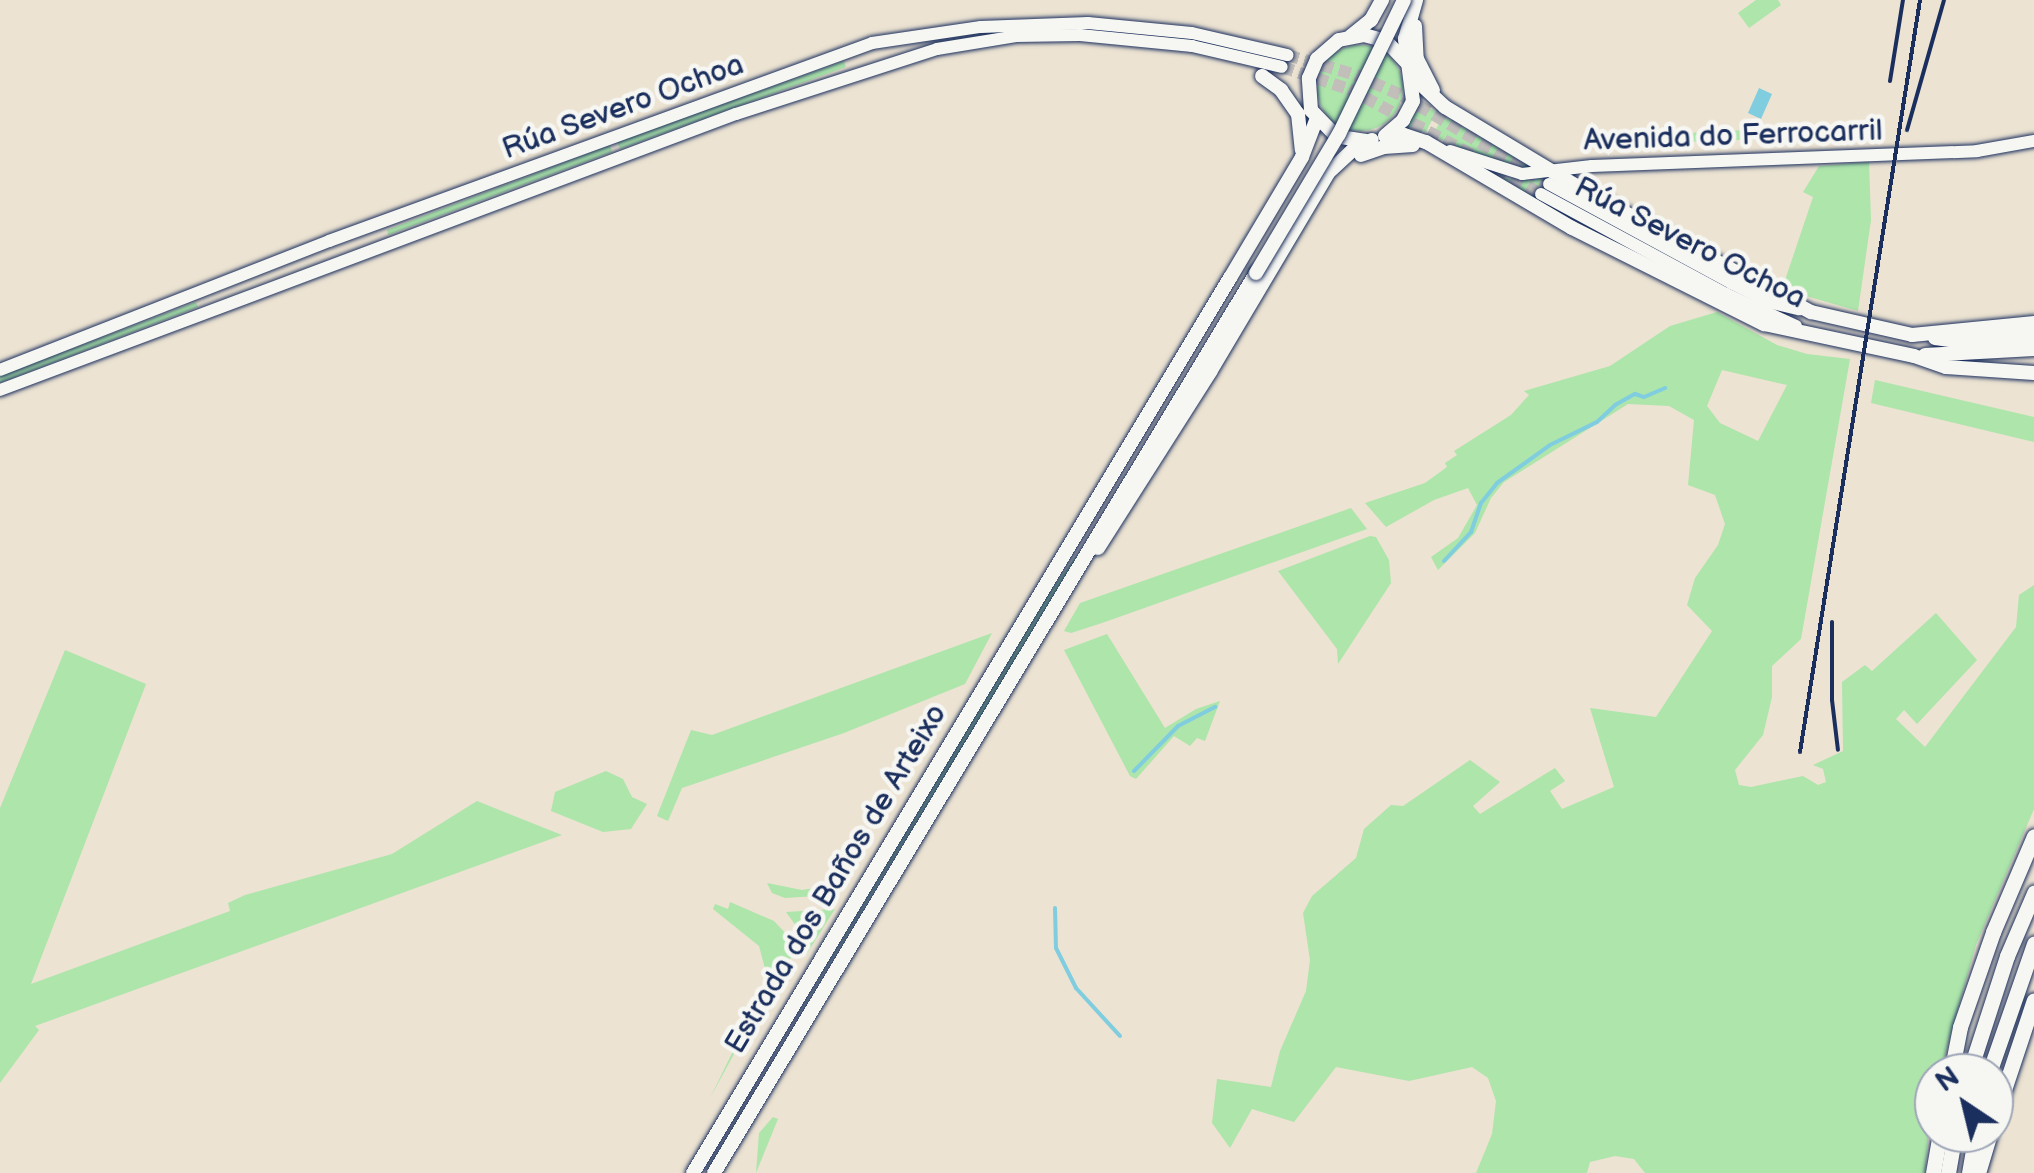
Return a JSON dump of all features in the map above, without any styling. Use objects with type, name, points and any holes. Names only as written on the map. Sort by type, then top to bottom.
[{"type":"highway","points":[[1955,1053],[1960,1027],[1992,932],[2034,836]]},
{"type":"highway","points":[[1975,1053],[2006,956],[2034,893]]},
{"type":"highway","points":[[1996,1053],[2034,944]]},
{"type":"highway","points":[[2014,1060],[2034,1000]]},
{"type":"main road","points":[[1382,0],[1371,20],[1351,36],[1331,44],[1312,68],[1308,90],[1317,118],[1336,136],[1404,135],[1438,148],[1548,215],[1764,324],[1914,356],[1946,367],[2034,373]]},
{"type":"main road","points":[[1252,271],[1339,134],[1400,0]]},
{"type":"main road","points":[[1378,138],[1408,112],[1414,95],[1405,39],[1417,0]]},
{"type":"main road","points":[[1417,0],[1414,41],[1423,76],[1434,91],[1546,182],[1812,312],[1956,341],[2034,336]]},
{"type":"main road","name":"Rúa Severo Ochoa","points":[[0,370],[862,46],[912,36],[1036,23],[1088,22],[1192,33],[1285,61],[1139,38],[1032,36],[964,42],[736,114],[0,390]]},
{"type":"main road","points":[[1351,36],[1386,41],[1445,107],[1481,128]]},
{"type":"main road","points":[[1262,76],[1281,90],[1298,114],[1302,157]]},
{"type":"main road","name":"Estrada dos Baños de Arteixo","points":[[693,1173],[1302,157],[1317,118]]},
{"type":"main road","name":"Estrada dos Baños de Arteixo","points":[[1020,665],[1150,471],[1335,165],[1378,138]]},
{"type":"main road","name":"Avenida do Ferrocarril","points":[[1438,148],[1546,182],[1977,151],[2034,141]]},
{"type":"main road","points":[[1317,196],[1365,152],[1406,144],[1438,148]]},
{"type":"main road","points":[[227,304],[225,296],[234,286],[441,206],[500,179]]},
{"type":"main road","name":"Rúa Severo Ochoa","points":[[1546,182],[1726,294],[1817,335]]},
{"type":"main road","name":"Estrada dos Baños de Arteixo","points":[[1027,614],[1099,514],[1252,271]]},
{"type":"main road","name":"Estrada dos Baños de Arteixo","points":[[714,1173],[1252,271]]},
{"type":"main road","points":[[1912,335],[2034,321]]},
{"type":"main road","points":[[1914,356],[2034,349]]},
{"type":"green space","points":[[1756,0],[1778,0],[1781,5],[1749,28],[1738,13]]},
{"type":"green space","points":[[1360,45],[1384,52],[1396,64],[1403,88],[1396,112],[1384,124],[1360,131],[1336,124],[1324,112],[1317,88],[1324,64],[1336,52]]},
{"type":"green space","points":[[844,61],[846,67],[620,149],[617,142]]},
{"type":"green space","points":[[1419,102],[1436,112],[1426,132],[1406,128]]},
{"type":"green space","points":[[1443,116],[1533,167],[1518,169],[1458,149],[1433,135]]},
{"type":"green space","points":[[1785,128],[1786,138],[1687,142],[1687,133]]},
{"type":"green space","points":[[610,145],[612,152],[388,235],[387,230]]},
{"type":"green space","points":[[1869,162],[1871,220],[1858,311],[1782,289],[1813,197],[1803,192],[1819,166]]},
{"type":"green space","points":[[1548,175],[1534,199],[1498,178],[1529,179]]},
{"type":"green space","points":[[196,302],[198,307],[0,383],[0,376]]},
{"type":"green space","points":[[1717,312],[1777,345],[1807,354],[1850,359],[1801,639],[1772,666],[1772,697],[1763,735],[1735,770],[1739,785],[1751,787],[1803,776],[1818,785],[1826,782],[1823,769],[1813,765],[1843,751],[1842,682],[1865,665],[1872,671],[1936,613],[1977,660],[1917,724],[1904,710],[1896,719],[1925,747],[2016,627],[2019,595],[2034,585],[2034,809],[1976,945],[1946,1053],[1914,1053],[1914,1153],[1927,1153],[1925,1173],[1645,1173],[1634,1159],[1615,1156],[1590,1162],[1587,1173],[1476,1173],[1492,1134],[1496,1101],[1488,1078],[1472,1067],[1409,1081],[1336,1067],[1294,1122],[1252,1109],[1230,1148],[1212,1123],[1217,1079],[1271,1087],[1280,1051],[1306,991],[1310,960],[1303,913],[1312,896],[1356,858],[1364,829],[1391,805],[1403,806],[1470,760],[1500,782],[1473,806],[1480,814],[1555,768],[1565,781],[1550,791],[1562,809],[1614,787],[1590,708],[1656,717],[1712,631],[1687,605],[1695,578],[1718,545],[1725,524],[1715,495],[1688,485],[1694,420],[1669,406],[1628,404],[1504,482],[1491,498],[1475,533],[1438,570],[1431,557],[1458,538],[1477,505],[1468,488],[1434,500],[1386,527],[1365,503],[1425,483],[1447,467],[1445,463],[1457,455],[1454,451],[1511,415],[1529,395],[1524,391],[1610,366],[1670,326]],"holes":[[[1722,370],[1787,385],[1758,441],[1720,423],[1707,406]]]},
{"type":"green space","points":[[1875,380],[2034,417],[2034,442],[1871,403]]},
{"type":"green space","points":[[1351,508],[1367,529],[1102,623],[1071,633],[1064,631],[1080,603]]},
{"type":"green space","points":[[1376,537],[1389,560],[1391,583],[1338,664],[1337,649],[1278,571]]},
{"type":"green space","points":[[1080,551],[1040,620],[782,1041],[1048,594]]},
{"type":"green space","points":[[992,633],[965,684],[844,733],[682,788],[668,821],[657,816],[691,730],[712,735]]},
{"type":"green space","points":[[1107,634],[1165,728],[1196,709],[1220,701],[1205,741],[1197,738],[1190,746],[1174,736],[1136,779],[1130,776],[1064,650]]},
{"type":"green space","points":[[65,650],[146,684],[31,984],[230,911],[228,903],[245,895],[392,854],[477,801],[562,835],[35,1026],[39,1030],[0,1083],[0,808]]},
{"type":"green space","points":[[606,771],[623,779],[632,797],[647,804],[631,829],[603,832],[551,811],[555,792]]},
{"type":"green space","points":[[767,883],[802,890],[839,884],[816,896],[785,898],[772,893]]},
{"type":"green space","points":[[730,902],[774,921],[789,937],[792,954],[781,985],[760,1020],[746,1032],[710,1098],[768,980],[759,946],[713,909],[715,904],[728,909]]},
{"type":"green space","points":[[835,909],[806,955],[804,937],[786,912]]},
{"type":"green space","points":[[773,1117],[778,1119],[756,1173],[759,1133]]},
{"type":"water","points":[[1759,88],[1772,94],[1761,119],[1748,113]]},
{"type":"waterway","points":[[1444,561],[1471,532],[1481,503],[1497,483],[1550,445],[1597,422],[1615,405],[1635,394],[1644,397],[1665,388]]},
{"type":"waterway","points":[[1134,771],[1178,726],[1215,707]]},
{"type":"waterway","points":[[1055,908],[1056,948],[1076,988],[1120,1036]]},
{"type":"tunnel","points":[[1287,55],[1356,75],[1403,96],[1549,184]]},
{"type":"tunnel","points":[[1282,67],[1349,89],[1474,156]]},
{"type":"tunnel","points":[[1496,169],[1541,194]]},
{"type":"railway","points":[[1890,81],[1903,0]]},
{"type":"railway","points":[[1800,752],[1920,0]]},
{"type":"railway","points":[[1907,130],[1944,0]]},
{"type":"railway","points":[[1832,622],[1832,700],[1838,750]]}]
